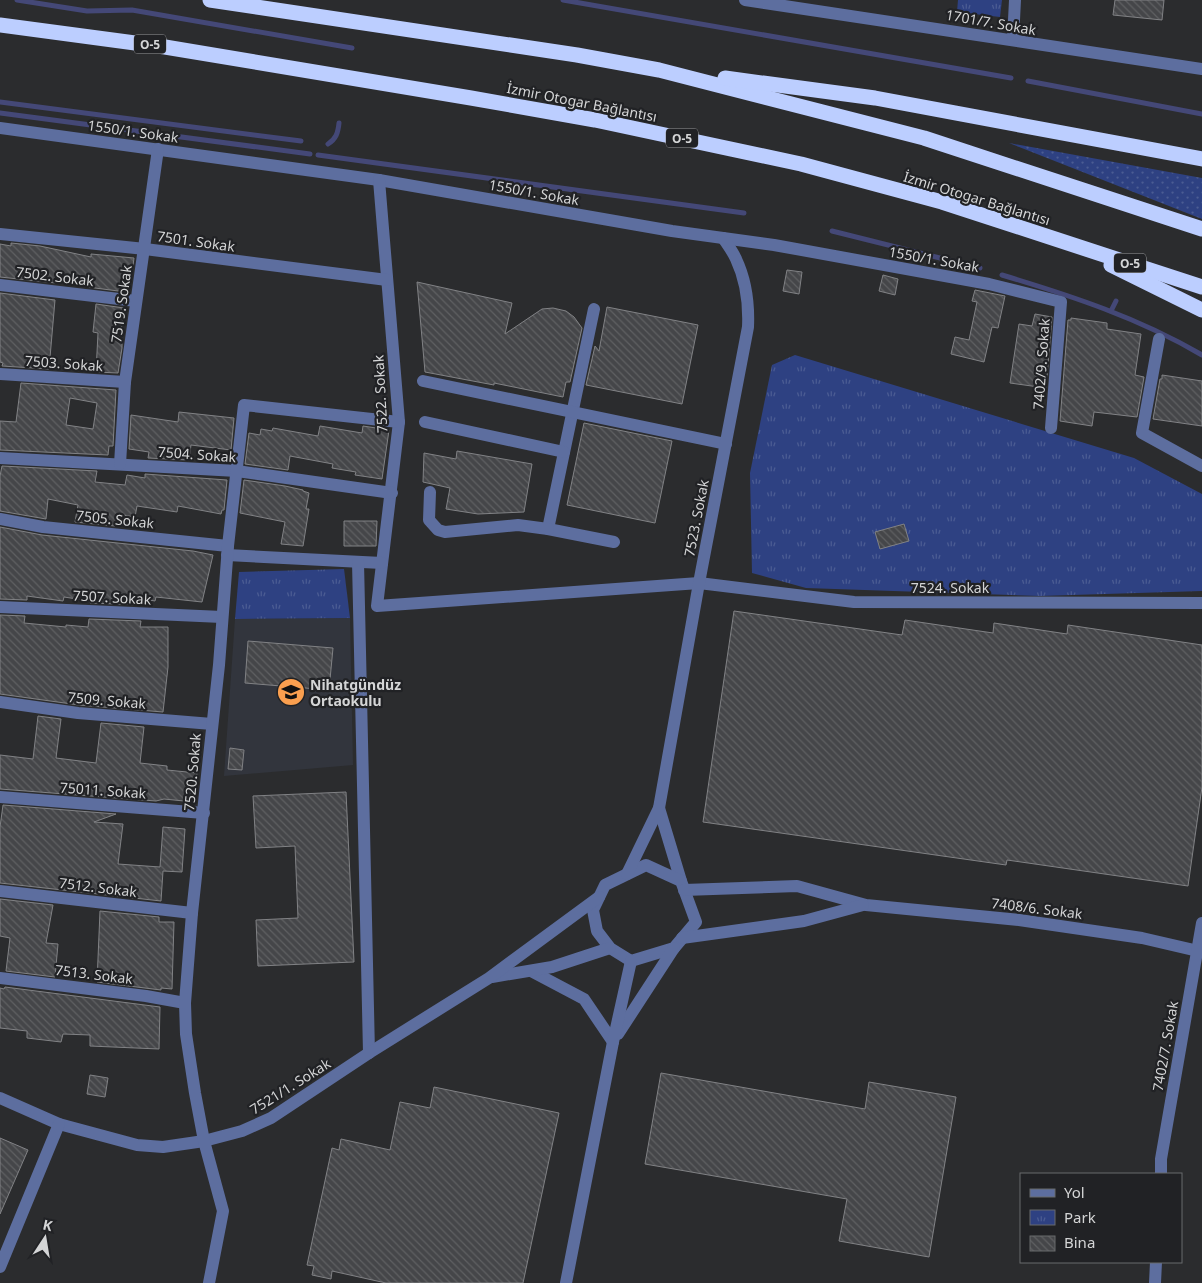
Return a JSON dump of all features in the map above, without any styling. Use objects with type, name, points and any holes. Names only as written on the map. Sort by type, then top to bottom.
[{"type":"highway","points":[[210,0],[577,54],[659,70],[924,138],[1202,229]]},
{"type":"highway","name":"İzmir Otogar Bağlantısı","points":[[0,25],[165,46],[595,120],[801,164],[942,202],[1202,287]]},
{"type":"highway","points":[[659,70],[875,98],[1202,159]]},
{"type":"highway","points":[[1058,239],[1202,310]]},
{"type":"street","name":"1701/7. Sokak","points":[[746,0],[1202,69]]},
{"type":"street","points":[[1013,40],[1015,0]]},
{"type":"street","name":"1550/1. Sokak","points":[[0,128],[379,180],[662,230],[774,245],[980,282],[1060,302]]},
{"type":"street","name":"7519. Sokak","points":[[120,464],[125,382],[158,149]]},
{"type":"street","name":"7522. Sokak","points":[[377,606],[399,422],[379,180]]},
{"type":"street","name":"7501. Sokak","points":[[0,234],[145,249],[387,280]]},
{"type":"street","name":"7523. Sokak","points":[[659,808],[699,583],[748,327],[748,307],[736,258],[723,238]]},
{"type":"street","name":"7502. Sokak","points":[[0,285],[136,300]]},
{"type":"street","name":"7402/9. Sokak","points":[[1051,428],[1060,302]]},
{"type":"street","points":[[548,529],[594,309]]},
{"type":"street","points":[[1159,339],[1142,433],[1202,466]]},
{"type":"street","name":"7503. Sokak","points":[[0,374],[125,382]]},
{"type":"street","points":[[422,381],[726,444]]},
{"type":"street","name":"7520. Sokak","points":[[209,1283],[223,1211],[204,1141],[195,1093],[188,1051],[185,1004],[192,913],[219,665],[227,551],[244,405],[399,422]]},
{"type":"street","points":[[426,422],[564,452]]},
{"type":"street","name":"7504. Sokak","points":[[0,458],[237,471],[392,493]]},
{"type":"street","points":[[430,492],[429,520],[438,530],[444,532],[518,525],[614,542]]},
{"type":"street","name":"7505. Sokak","points":[[0,519],[227,551],[382,563]]},
{"type":"street","points":[[358,562],[369,1053]]},
{"type":"street","name":"7524. Sokak","points":[[377,606],[699,583],[854,602],[1202,603]]},
{"type":"street","name":"7507. Sokak","points":[[0,607],[222,617]]},
{"type":"street","name":"7509. Sokak","points":[[0,702],[78,714],[212,724]]},
{"type":"street","name":"75011. Sokak","points":[[0,797],[204,813]]},
{"type":"street","points":[[627,874],[659,808]]},
{"type":"street","points":[[613,1042],[674,948],[696,922],[682,886],[659,808]]},
{"type":"street","points":[[674,948],[631,961],[610,948],[597,931],[593,910],[605,885],[646,864],[682,886],[797,886],[866,905]]},
{"type":"street","name":"7512. Sokak","points":[[0,890],[192,913]]},
{"type":"street","name":"7521/1. Sokak","points":[[0,1098],[59,1124],[136,1145],[163,1147],[204,1141],[242,1131],[271,1118],[369,1053],[489,978],[599,897]]},
{"type":"street","points":[[682,938],[804,921],[866,905]]},
{"type":"street","name":"7408/6. Sokak","points":[[866,905],[1020,920],[1142,938],[1199,952]]},
{"type":"street","name":"7402/7. Sokak","points":[[1161,1173],[1163,1150],[1199,952],[1202,923]]},
{"type":"street","points":[[489,978],[552,967],[610,948]]},
{"type":"street","points":[[566,1283],[613,1042],[631,961]]},
{"type":"street","points":[[531,971],[584,999],[613,1042]]},
{"type":"street","name":"7513. Sokak","points":[[0,978],[146,996],[185,1004]]},
{"type":"street","points":[[0,1267],[59,1124]]},
{"type":"street","points":[[1155,1283],[1156,1263]]},
{"type":"shaded area","name":"Nihatgündüz Ortaokulu","points":[[350,618],[353,765],[224,776],[235,619]]},
{"type":"green space","points":[[958,0],[1002,0],[1000,17],[957,12]]},
{"type":"green space","points":[[1009,143],[1202,178],[1202,219]]},
{"type":"green space","points":[[795,355],[1134,458],[1202,494],[1202,591],[1040,596],[806,588],[752,573],[750,473],[772,365]]},
{"type":"green space","points":[[344,569],[350,618],[235,619],[239,572]]},
{"type":"building","points":[[1115,0],[1164,0],[1162,20],[1113,15]]},
{"type":"building","points":[[11,243],[40,246],[91,257],[91,254],[134,258],[130,288],[126,288],[126,292],[57,280],[56,283],[0,277],[0,244],[11,246]]},
{"type":"building","points":[[787,270],[802,272],[799,294],[783,291]]},
{"type":"building","points":[[883,275],[898,279],[895,295],[879,291]]},
{"type":"building","points":[[417,282],[512,303],[505,334],[542,309],[553,308],[566,311],[574,317],[582,328],[570,382],[566,382],[563,397],[425,372]]},
{"type":"building","points":[[975,290],[1005,296],[998,328],[992,327],[984,362],[951,354],[955,337],[969,340],[977,302],[972,301]]},
{"type":"building","points":[[0,293],[55,300],[49,369],[2,366],[3,363],[0,362]]},
{"type":"building","points":[[96,304],[124,308],[120,339],[122,339],[122,348],[118,373],[96,372],[98,333],[93,332]]},
{"type":"building","points":[[607,307],[698,325],[682,404],[586,385],[595,346],[599,351]]},
{"type":"building","points":[[1035,314],[1052,317],[1046,388],[1010,383],[1019,324],[1032,326]]},
{"type":"building","points":[[1071,318],[1107,323],[1107,329],[1141,334],[1135,375],[1144,377],[1137,417],[1094,412],[1092,426],[1060,421],[1068,320],[1071,320]]},
{"type":"building","points":[[1162,375],[1202,381],[1202,426],[1153,419]]},
{"type":"building","points":[[21,383],[116,390],[113,446],[109,446],[108,455],[0,450],[0,421],[16,422]],"holes":[[[70,398],[97,403],[93,429],[66,425]]]},
{"type":"building","points":[[179,412],[234,418],[231,450],[191,445],[189,460],[148,458],[149,452],[129,449],[131,415],[178,422]]},
{"type":"building","points":[[584,423],[672,441],[655,523],[567,505]]},
{"type":"building","points":[[320,426],[362,433],[363,426],[389,430],[382,479],[355,475],[356,472],[332,468],[333,464],[290,456],[288,470],[245,464],[249,433],[260,435],[261,429],[272,431],[273,428],[318,436]]},
{"type":"building","points":[[457,451],[532,464],[524,512],[478,514],[446,509],[450,488],[423,482],[424,453],[456,459]]},
{"type":"building","points":[[2,466],[97,471],[95,482],[125,485],[127,475],[145,478],[145,474],[227,480],[224,510],[222,510],[221,514],[178,506],[177,512],[137,506],[135,517],[117,514],[115,526],[75,522],[78,505],[48,499],[46,519],[0,511],[0,476]]},
{"type":"building","points":[[244,480],[285,486],[309,493],[306,509],[309,509],[303,546],[281,544],[285,522],[240,513]]},
{"type":"building","points":[[344,521],[377,521],[376,546],[344,546]]},
{"type":"building","points":[[904,524],[909,541],[880,549],[875,532]]},
{"type":"building","points":[[0,527],[42,535],[193,551],[213,555],[202,602],[156,597],[155,601],[144,599],[143,605],[90,603],[90,601],[64,597],[63,601],[27,596],[27,600],[0,599]]},
{"type":"building","points":[[734,611],[902,635],[905,620],[993,633],[994,623],[1067,634],[1068,625],[1202,645],[1202,787],[1188,886],[1007,860],[1006,865],[703,822]]},
{"type":"building","points":[[0,615],[25,616],[24,623],[66,627],[66,625],[88,627],[89,619],[141,621],[140,627],[168,627],[168,667],[163,712],[79,705],[0,694]]},
{"type":"building","points":[[248,641],[333,648],[329,690],[245,683]]},
{"type":"building","points":[[38,716],[61,719],[56,758],[96,763],[101,723],[144,727],[140,763],[167,766],[167,770],[197,773],[194,802],[164,799],[156,801],[0,789],[0,755],[33,759]]},
{"type":"building","points":[[230,748],[244,750],[242,770],[228,769]]},
{"type":"building","points":[[346,792],[354,962],[258,966],[256,920],[298,918],[295,846],[256,848],[253,796]]},
{"type":"building","points":[[3,805],[116,814],[94,822],[123,824],[118,864],[160,867],[163,827],[185,829],[182,872],[163,871],[161,901],[0,883],[0,827]]},
{"type":"building","points":[[0,899],[53,905],[46,943],[58,944],[55,977],[6,971],[10,938],[0,936]]},
{"type":"building","points":[[100,911],[159,917],[159,922],[174,922],[172,989],[161,988],[161,990],[97,982]]},
{"type":"building","points":[[5,987],[160,1007],[159,1049],[90,1046],[90,1035],[63,1034],[61,1042],[27,1038],[27,1031],[0,1028],[0,988],[4,989]]},
{"type":"building","points":[[661,1073],[865,1109],[869,1082],[956,1097],[929,1257],[839,1241],[847,1199],[645,1164]]},
{"type":"building","points":[[90,1075],[108,1078],[105,1097],[87,1094]]},
{"type":"building","points":[[434,1087],[559,1113],[523,1283],[386,1283],[332,1271],[331,1279],[312,1275],[314,1266],[307,1265],[332,1148],[339,1150],[341,1139],[390,1150],[400,1102],[430,1108]]},
{"type":"building","points":[[0,1138],[28,1150],[0,1214]]},
{"type":"waterway","points":[[17,0],[87,11],[132,10],[352,48]]},
{"type":"waterway","points":[[563,0],[1011,78]]},
{"type":"waterway","points":[[1028,81],[1202,114]]},
{"type":"waterway","points":[[0,102],[301,141]]},
{"type":"waterway","points":[[0,113],[310,154]]},
{"type":"waterway","points":[[328,144],[336,135],[339,123]]},
{"type":"waterway","points":[[318,155],[744,213]]},
{"type":"waterway","points":[[832,231],[980,268]]},
{"type":"waterway","points":[[1002,275],[1105,309],[1154,330],[1202,355]]},
{"type":"waterway","points":[[1111,311],[1116,301]]},
{"type":"place","name":"Nihatgündüz Ortaokulu","points":[[291,692]]}]
